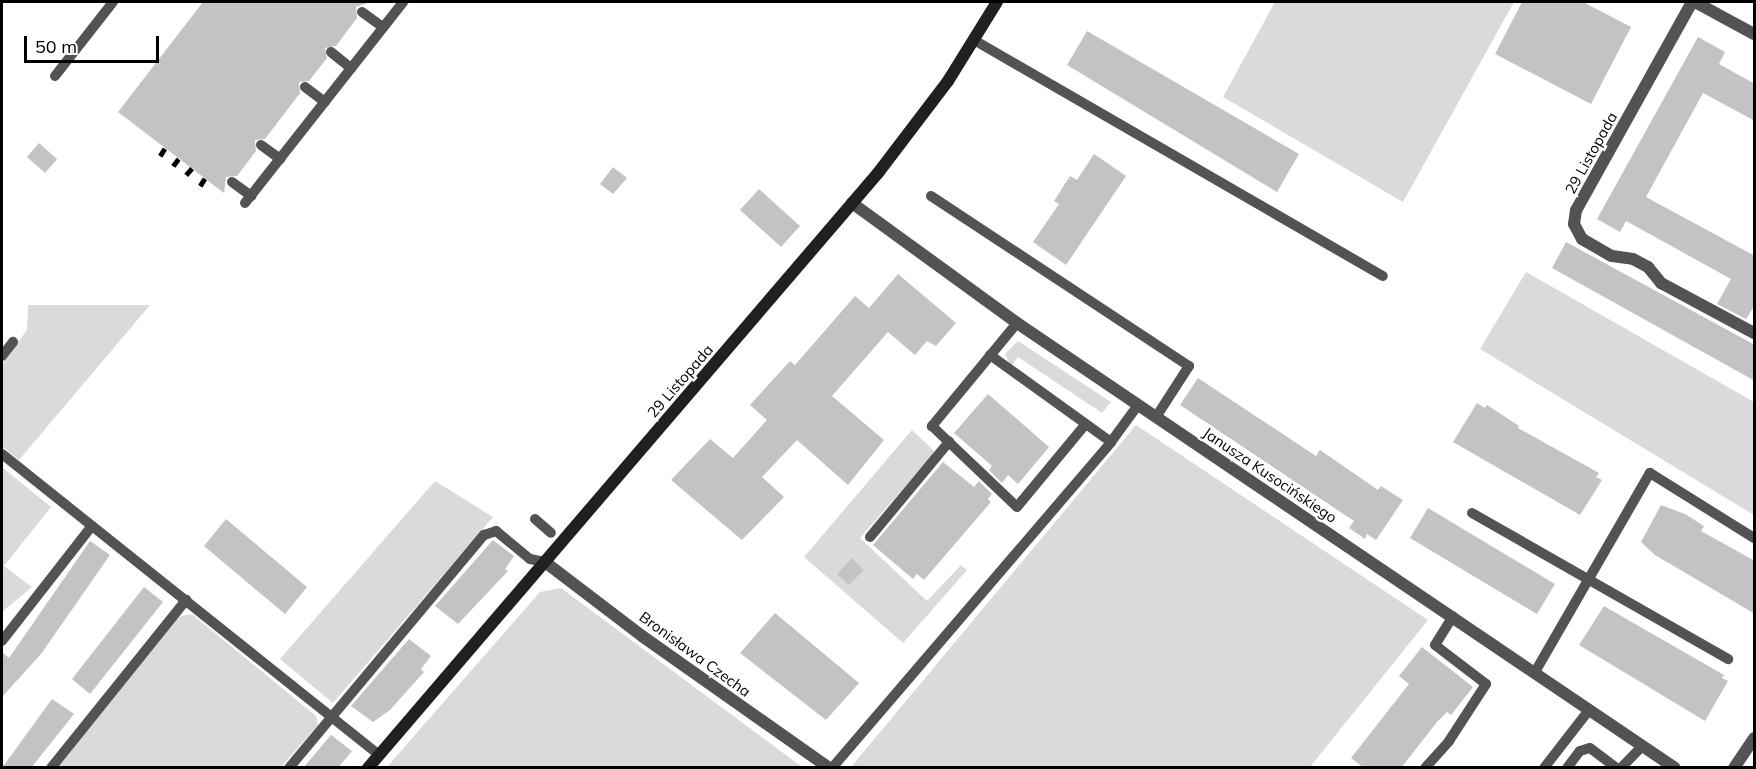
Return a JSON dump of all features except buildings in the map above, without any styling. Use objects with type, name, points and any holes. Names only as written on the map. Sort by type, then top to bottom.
[{"type":"street","name":"29 Listopada","points":[[368,768],[852,203],[948,81],[997,2]]},
{"type":"street","name":"29 Listopada","points":[[1755,34],[1693,2],[1576,210],[1574,224],[1582,239],[1612,256],[1633,259],[1648,267],[1660,283],[1755,333]]},
{"type":"street","name":"Janusza Kusocińskiego","points":[[852,203],[1017,323],[1675,768]]},
{"type":"street","name":"Bronisława Czecha","points":[[545,562],[642,636],[830,768]]},
{"type":"street","points":[[1734,768],[1755,738]]},
{"type":"lane","points":[[55,76],[113,2]]},
{"type":"lane","points":[[232,182],[248,200],[403,2]]},
{"type":"lane","points":[[362,12],[382,27]]},
{"type":"lane","points":[[974,40],[1383,276]]},
{"type":"lane","points":[[331,52],[351,68]]},
{"type":"lane","points":[[305,87],[325,102]]},
{"type":"lane","points":[[261,144],[280,159]]},
{"type":"lane","points":[[931,196],[1189,366],[1156,417]]},
{"type":"lane","points":[[1017,323],[932,426],[1017,507],[1084,426]]},
{"type":"lane","points":[[2,356],[13,342]]},
{"type":"lane","points":[[990,355],[1084,426],[1111,442]]},
{"type":"lane","points":[[830,768],[1111,442],[1138,405]]},
{"type":"lane","points":[[870,537],[950,442]]},
{"type":"lane","points":[[2,454],[379,755]]},
{"type":"lane","points":[[1535,672],[1650,473],[1755,538]]},
{"type":"lane","points":[[1472,513],[1728,659]]},
{"type":"lane","points":[[535,519],[551,533]]},
{"type":"lane","points":[[2,641],[92,526]]},
{"type":"lane","points":[[288,768],[484,535],[496,531],[530,559],[545,562]]},
{"type":"lane","points":[[51,768],[186,600]]},
{"type":"lane","points":[[1425,768],[1449,741],[1486,684],[1435,645],[1453,616]]},
{"type":"lane","points":[[1544,768],[1589,710]]},
{"type":"lane","points":[[1567,768],[1580,751],[1590,748],[1614,766],[1642,746]]},
{"type":"shaded area","points":[[1275,2],[1514,2],[1403,202],[1223,97]]},
{"type":"shaded area","points":[[1526,272],[1754,402],[1754,515],[1480,349]]},
{"type":"shaded area","points":[[28,305],[150,305],[19,460],[2,446],[2,364],[27,330]]},
{"type":"shaded area","points":[[1018,341],[1111,402],[1102,413],[1018,357],[1011,366],[1005,354]]},
{"type":"shaded area","points":[[1136,425],[1428,620],[1310,767],[851,767]]},
{"type":"shaded area","points":[[912,430],[935,452],[860,538],[927,601],[961,565],[967,570],[903,643],[804,557]]},
{"type":"shaded area","points":[[2,467],[51,507],[4,566],[32,587],[2,612]]},
{"type":"shaded area","points":[[435,481],[493,517],[333,703],[280,659]]},
{"type":"shaded area","points":[[561,588],[802,767],[387,767],[540,592]]},
{"type":"shaded area","points":[[193,615],[316,716],[318,725],[281,767],[57,768],[177,618]]},
{"type":"railway","points":[[160,156],[165,148]]},
{"type":"railway","points":[[173,166],[179,158]]},
{"type":"railway","points":[[186,175],[192,168]]},
{"type":"railway","points":[[200,186],[205,178]]}]
